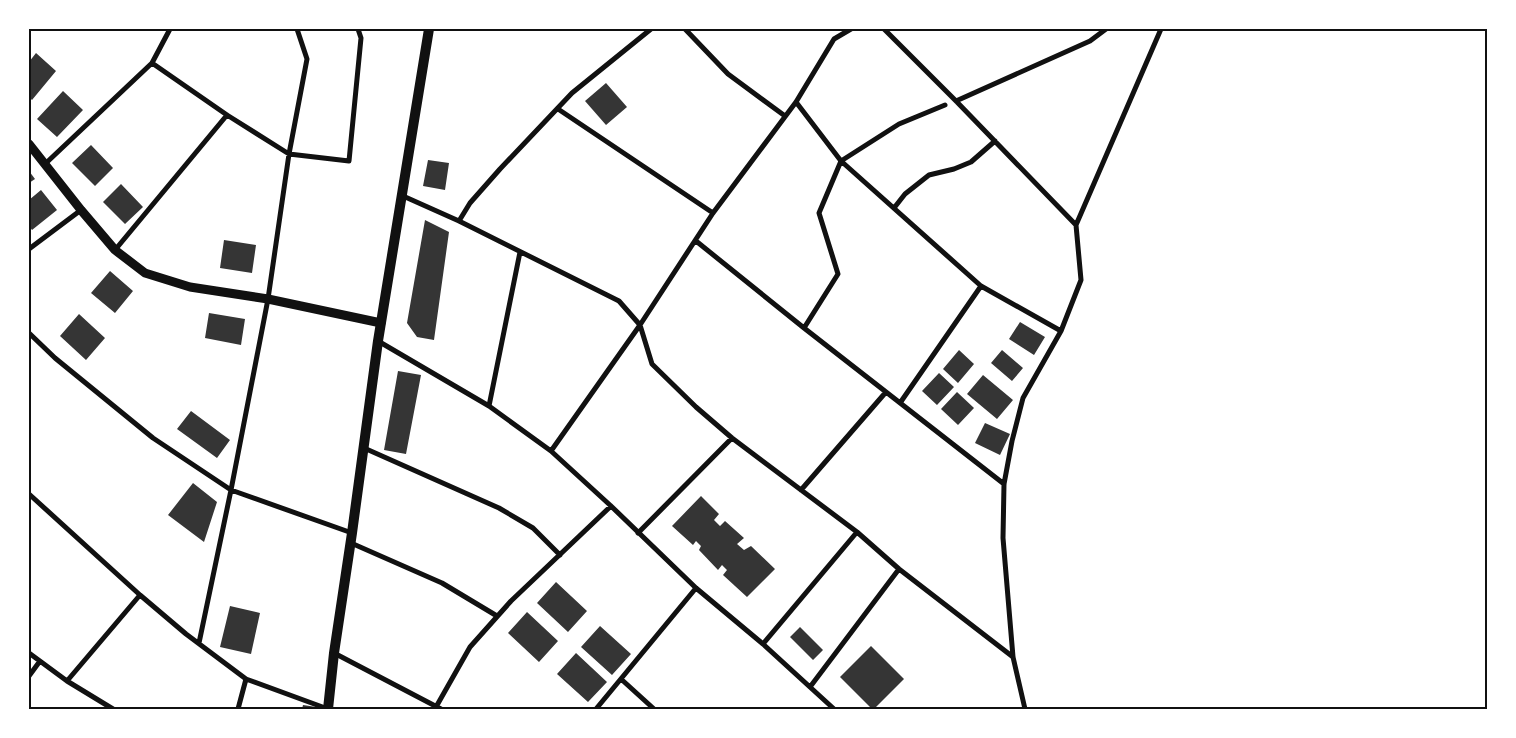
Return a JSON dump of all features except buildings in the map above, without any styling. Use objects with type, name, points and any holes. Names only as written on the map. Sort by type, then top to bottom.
[{"type":"main road","points":[[328,709],[334,653],[378,341],[429,29]]},
{"type":"street","points":[[44,164],[152,63],[170,29]]},
{"type":"street","points":[[199,643],[268,299],[290,154],[307,59],[297,29]]},
{"type":"street","points":[[152,63],[227,115],[290,154],[349,161],[361,38],[358,29]]},
{"type":"street","points":[[459,221],[470,203],[500,169],[572,93],[651,29]]},
{"type":"street","points":[[685,29],[728,74],[785,116]]},
{"type":"street","points":[[551,451],[640,325],[713,212],[796,102],[834,40],[851,29]]},
{"type":"street","points":[[884,29],[956,100],[1076,225]]},
{"type":"street","points":[[956,100],[1090,41],[1106,29]]},
{"type":"street","points":[[1025,709],[1013,656],[1003,538],[1004,484],[1012,441],[1023,398],[1061,330],[1080,280],[1076,225],[1160,29]]},
{"type":"street","points":[[796,102],[842,161],[981,286],[1061,330]]},
{"type":"street","points":[[804,328],[838,274],[819,213],[842,161],[899,124],[945,105]]},
{"type":"street","points":[[558,109],[713,212]]},
{"type":"street","points":[[115,250],[227,115]]},
{"type":"street","points":[[894,208],[905,194],[929,175],[954,169],[971,162],[995,141]]},
{"type":"street","points":[[29,144],[115,250],[145,273],[190,287],[268,299],[381,323]]},
{"type":"street","points":[[403,196],[459,221],[619,301],[640,325],[652,364],[696,408],[732,438],[857,532],[899,568],[1013,656]]},
{"type":"street","points":[[29,249],[81,210]]},
{"type":"street","points":[[696,241],[1004,484]]},
{"type":"street","points":[[489,406],[520,252]]},
{"type":"street","points":[[900,403],[981,286]]},
{"type":"street","points":[[29,333],[55,358],[152,438],[231,490],[351,538],[442,583],[498,616]]},
{"type":"street","points":[[378,341],[489,406],[551,451],[696,588],[763,644],[834,709]]},
{"type":"street","points":[[801,490],[886,392]]},
{"type":"street","points":[[638,533],[732,438]]},
{"type":"street","points":[[364,448],[499,508],[533,528],[560,554]]},
{"type":"street","points":[[29,494],[140,595],[186,634],[246,679],[328,709]]},
{"type":"street","points":[[334,653],[439,708],[470,647],[511,601],[611,506]]},
{"type":"street","points":[[763,644],[857,532]]},
{"type":"street","points":[[810,687],[899,568]]},
{"type":"street","points":[[596,709],[696,588]]},
{"type":"street","points":[[67,681],[140,595]]},
{"type":"street","points":[[29,653],[67,681],[113,709]]},
{"type":"street","points":[[29,676],[40,661]]},
{"type":"street","points":[[238,709],[246,679]]},
{"type":"street","points":[[621,679],[654,709]]}]
